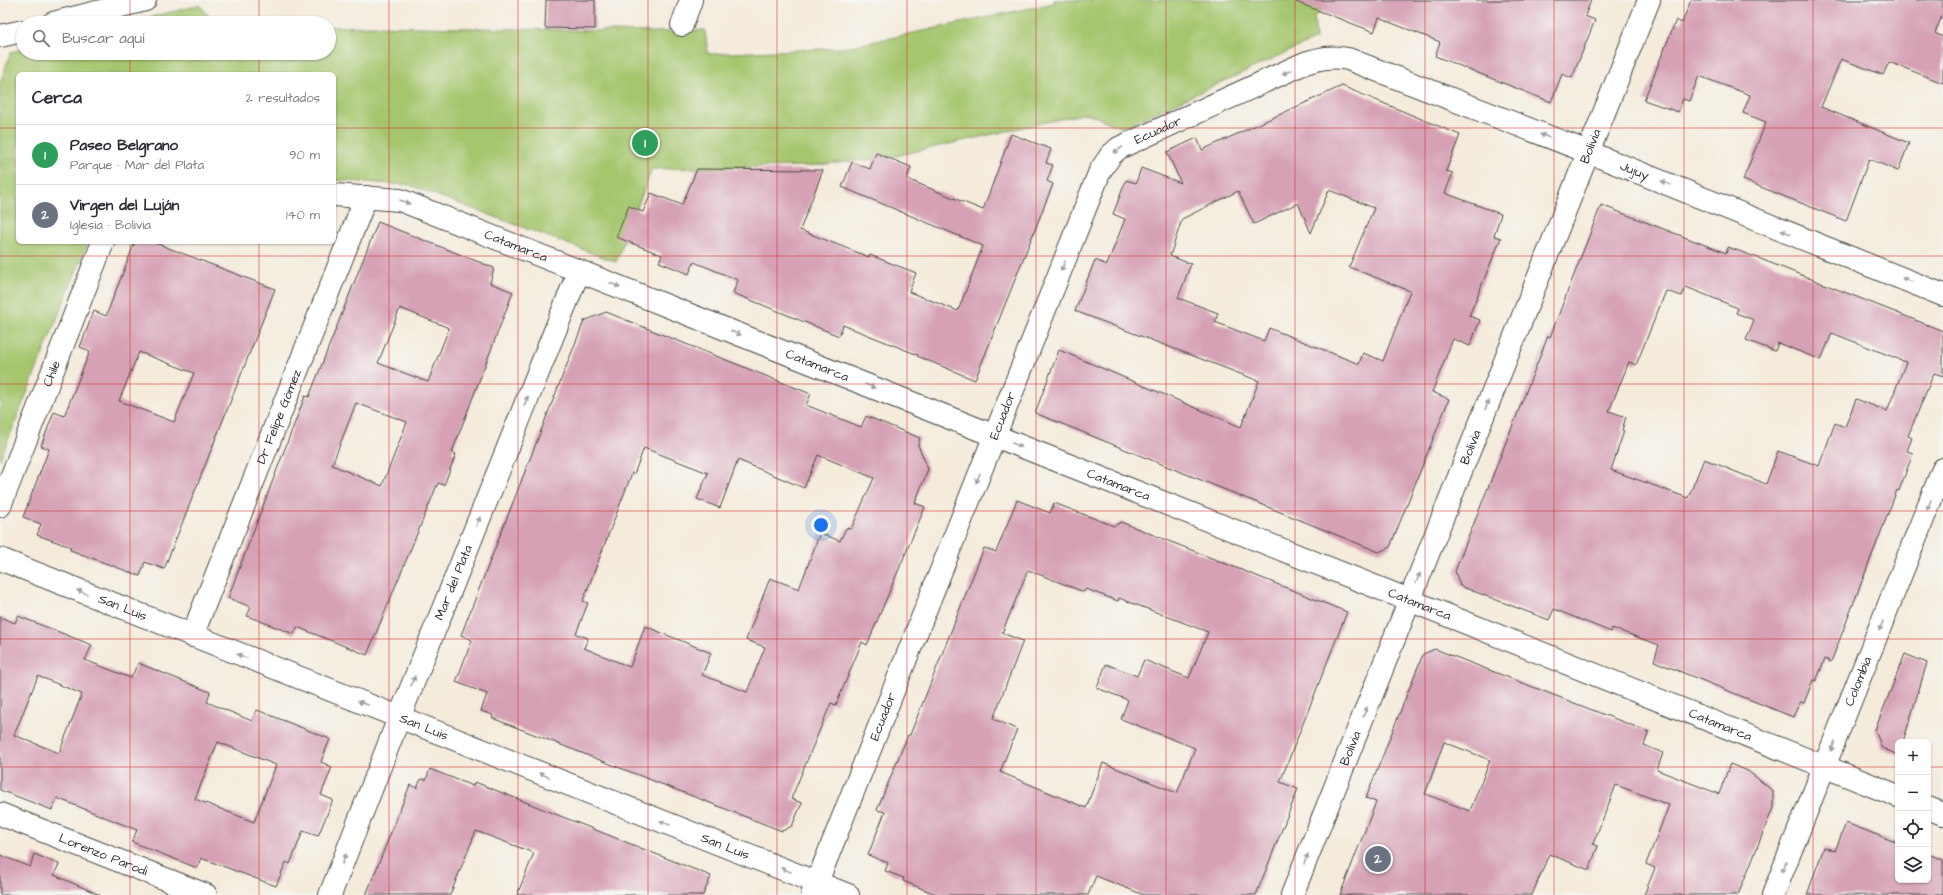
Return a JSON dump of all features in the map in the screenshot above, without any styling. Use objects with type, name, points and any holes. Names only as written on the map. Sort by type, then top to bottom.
[{"type":"street","points":[[81,16],[144,0]]},
{"type":"street","points":[[682,25],[691,0]]},
{"type":"street","name":"Bolivia","points":[[1292,895],[1649,0]]},
{"type":"street","points":[[0,36],[16,33]]},
{"type":"street","name":"Jujuy","points":[[1323,57],[1348,59],[1588,152],[1943,295]]},
{"type":"street","name":"Ecuador","points":[[814,889],[1100,171],[1110,155],[1119,148],[1305,63],[1323,57]]},
{"type":"street","name":"Catamarca","points":[[336,195],[400,200],[1410,600],[1895,795]]},
{"type":"street","name":"Dr Felipe Gómez","points":[[192,636],[366,197]]},
{"type":"street","name":"Chile","points":[[0,506],[102,244]]},
{"type":"street","name":"Mar del Plata","points":[[330,895],[399,718],[579,271]]},
{"type":"street","name":"Colombia","points":[[1773,895],[1943,468]]},
{"type":"street","name":"San Luis","points":[[0,559],[399,718],[814,889],[848,895]]},
{"type":"street","points":[[1931,809],[1943,814]]},
{"type":"street","name":"Lorenzo Parodi","points":[[0,814],[206,895]]},
{"type":"green space","points":[[1054,0],[1339,0],[1314,16],[1316,39],[1122,128],[1087,113],[891,157],[808,166],[652,169],[616,262],[409,185],[336,180],[336,72],[16,72],[16,244],[87,244],[0,460],[0,83],[11,52],[16,51],[16,60],[336,60],[336,27],[375,26],[656,32],[705,30],[708,54],[843,48],[1054,3]]},
{"type":"green space","points":[[200,5],[209,16],[155,16]]},
{"type":"building","points":[[546,0],[595,0],[595,29],[545,28]]},
{"type":"building","points":[[1297,0],[1591,0],[1585,16],[1595,20],[1572,78],[1562,74],[1551,102],[1435,56],[1440,42],[1379,18],[1374,32],[1296,2]]},
{"type":"building","points":[[1691,0],[1943,0],[1943,13],[1935,33],[1943,37],[1943,83],[1889,62],[1883,75],[1841,59],[1821,107],[1909,143],[1898,171],[1869,159],[1846,221],[1743,180],[1766,122],[1743,113],[1750,95],[1699,76],[1689,101],[1683,99],[1678,112],[1644,100],[1676,20],[1682,23]]},
{"type":"building","points":[[1342,86],[1460,135],[1446,171],[1453,173],[1445,193],[1501,214],[1494,236],[1501,238],[1469,316],[1480,320],[1470,346],[1453,339],[1432,392],[1449,399],[1390,547],[1379,552],[1035,413],[1059,350],[1241,427],[1259,381],[1075,311],[1095,260],[1107,265],[1125,219],[1113,214],[1126,180],[1136,183],[1141,168],[1181,183],[1167,152],[1197,138],[1202,150]],"holes":[[[1329,190],[1374,208],[1349,267],[1410,291],[1383,361],[1363,353],[1359,364],[1269,328],[1264,341],[1215,322],[1218,313],[1178,298],[1191,264],[1170,256],[1182,219],[1238,191],[1254,224],[1298,203],[1311,233]]]},
{"type":"building","points":[[1011,134],[1051,149],[1046,163],[1053,165],[1047,181],[1053,184],[975,380],[843,325],[839,336],[733,293],[738,280],[694,262],[689,274],[659,262],[662,255],[616,237],[629,206],[643,212],[651,193],[682,205],[697,169],[823,170],[800,230],[869,257],[870,255],[916,273],[909,292],[958,311],[983,246],[842,187],[852,162],[870,169],[876,153],[911,167],[907,179],[983,210]]},
{"type":"building","points":[[1601,205],[1726,253],[1728,247],[1758,258],[1943,331],[1943,376],[1934,373],[1908,436],[1912,438],[1907,451],[1913,453],[1899,491],[1897,490],[1831,662],[1825,659],[1816,681],[1813,680],[1804,703],[1800,702],[1793,717],[1654,661],[1659,645],[1612,628],[1611,632],[1554,609],[1549,620],[1460,586],[1455,571],[1548,336],[1550,337]],"holes":[[[1686,287],[1738,308],[1736,313],[1754,320],[1746,340],[1775,351],[1778,343],[1821,360],[1832,333],[1906,362],[1887,411],[1856,399],[1845,427],[1835,423],[1819,466],[1778,451],[1766,484],[1704,459],[1688,498],[1611,470],[1624,431],[1622,430],[1626,417],[1609,411],[1629,362],[1636,365],[1666,291],[1682,296]]]},
{"type":"building","points":[[378,222],[494,268],[490,283],[513,292],[452,452],[456,454],[444,485],[438,483],[367,655],[297,627],[294,634],[247,616],[251,607],[228,598],[305,396],[309,397]],"holes":[[[400,308],[449,328],[428,382],[378,363]],[[356,403],[407,422],[382,486],[332,465]]]},
{"type":"building","points":[[134,244],[158,244],[275,289],[164,569],[145,562],[140,576],[70,550],[71,547],[37,535],[41,524],[23,517],[49,449],[41,446],[54,412],[64,416],[90,351],[80,347],[94,311],[106,316]],"holes":[[[139,352],[194,373],[174,422],[119,401]]]},
{"type":"building","points":[[606,312],[811,394],[806,405],[861,427],[866,416],[920,438],[918,445],[928,469],[915,503],[925,507],[867,645],[862,642],[836,705],[831,703],[791,799],[802,803],[792,826],[782,831],[492,718],[493,715],[481,711],[487,694],[456,682],[472,640],[461,635],[584,321]],"holes":[[[644,448],[708,473],[697,499],[720,508],[738,460],[804,488],[818,455],[874,478],[851,529],[846,528],[840,541],[820,533],[799,589],[770,578],[746,640],[765,647],[747,692],[702,675],[711,653],[645,626],[630,667],[584,648],[588,638],[576,634],[588,603],[583,601],[632,473],[634,474]]]},
{"type":"building","points":[[1017,500],[1050,513],[1054,503],[1114,526],[1121,522],[1347,612],[1280,782],[1298,789],[1256,895],[1144,895],[1096,876],[1088,895],[938,895],[903,881],[904,878],[885,871],[888,863],[868,855],[885,812],[877,810],[908,735],[910,735],[984,548],[996,552]],"holes":[[[1028,570],[1084,592],[1086,589],[1118,601],[1119,598],[1208,632],[1189,678],[1144,660],[1137,676],[1106,664],[1097,688],[1128,700],[1121,719],[1195,748],[1177,793],[1103,763],[1086,808],[1000,772],[1017,729],[993,719],[1023,641],[1002,633]]]},
{"type":"building","points":[[18,616],[92,645],[85,660],[131,678],[138,663],[210,692],[207,702],[252,721],[257,710],[330,739],[321,762],[332,767],[321,795],[333,800],[318,836],[303,831],[290,864],[286,862],[276,886],[201,858],[197,868],[132,842],[137,830],[57,798],[52,810],[0,790],[0,617],[15,623]],"holes":[[[38,676],[82,694],[59,753],[14,735]],[[218,742],[276,765],[254,822],[195,799]]]},
{"type":"building","points":[[1435,649],[1649,732],[1644,745],[1663,753],[1657,770],[1719,794],[1730,764],[1748,771],[1773,791],[1773,808],[1738,895],[1644,895],[1655,868],[1646,864],[1669,805],[1616,785],[1593,844],[1598,846],[1589,870],[1549,854],[1532,895],[1340,895],[1376,802],[1366,798],[1423,654]],"holes":[[[1444,742],[1490,760],[1470,811],[1425,794]]]},
{"type":"building","points":[[1905,654],[1927,663],[1904,739],[1895,739],[1895,754],[1882,748],[1875,730]]},
{"type":"building","points":[[430,769],[473,786],[475,782],[711,876],[703,895],[517,895],[534,853],[476,831],[450,895],[366,895],[410,785],[417,788],[421,779],[426,780]]},
{"type":"building","points":[[1846,823],[1895,842],[1895,883],[1931,883],[1931,855],[1943,860],[1943,895],[1807,895],[1824,847],[1835,851]]},
{"type":"building","points":[[34,854],[59,864],[54,875],[100,895],[0,895],[0,855],[30,867]]},
{"type":"place","name":"Paseo Belgrano","points":[[645,143]]},
{"type":"place","name":"Virgen del Luján","points":[[1378,859]]}]
